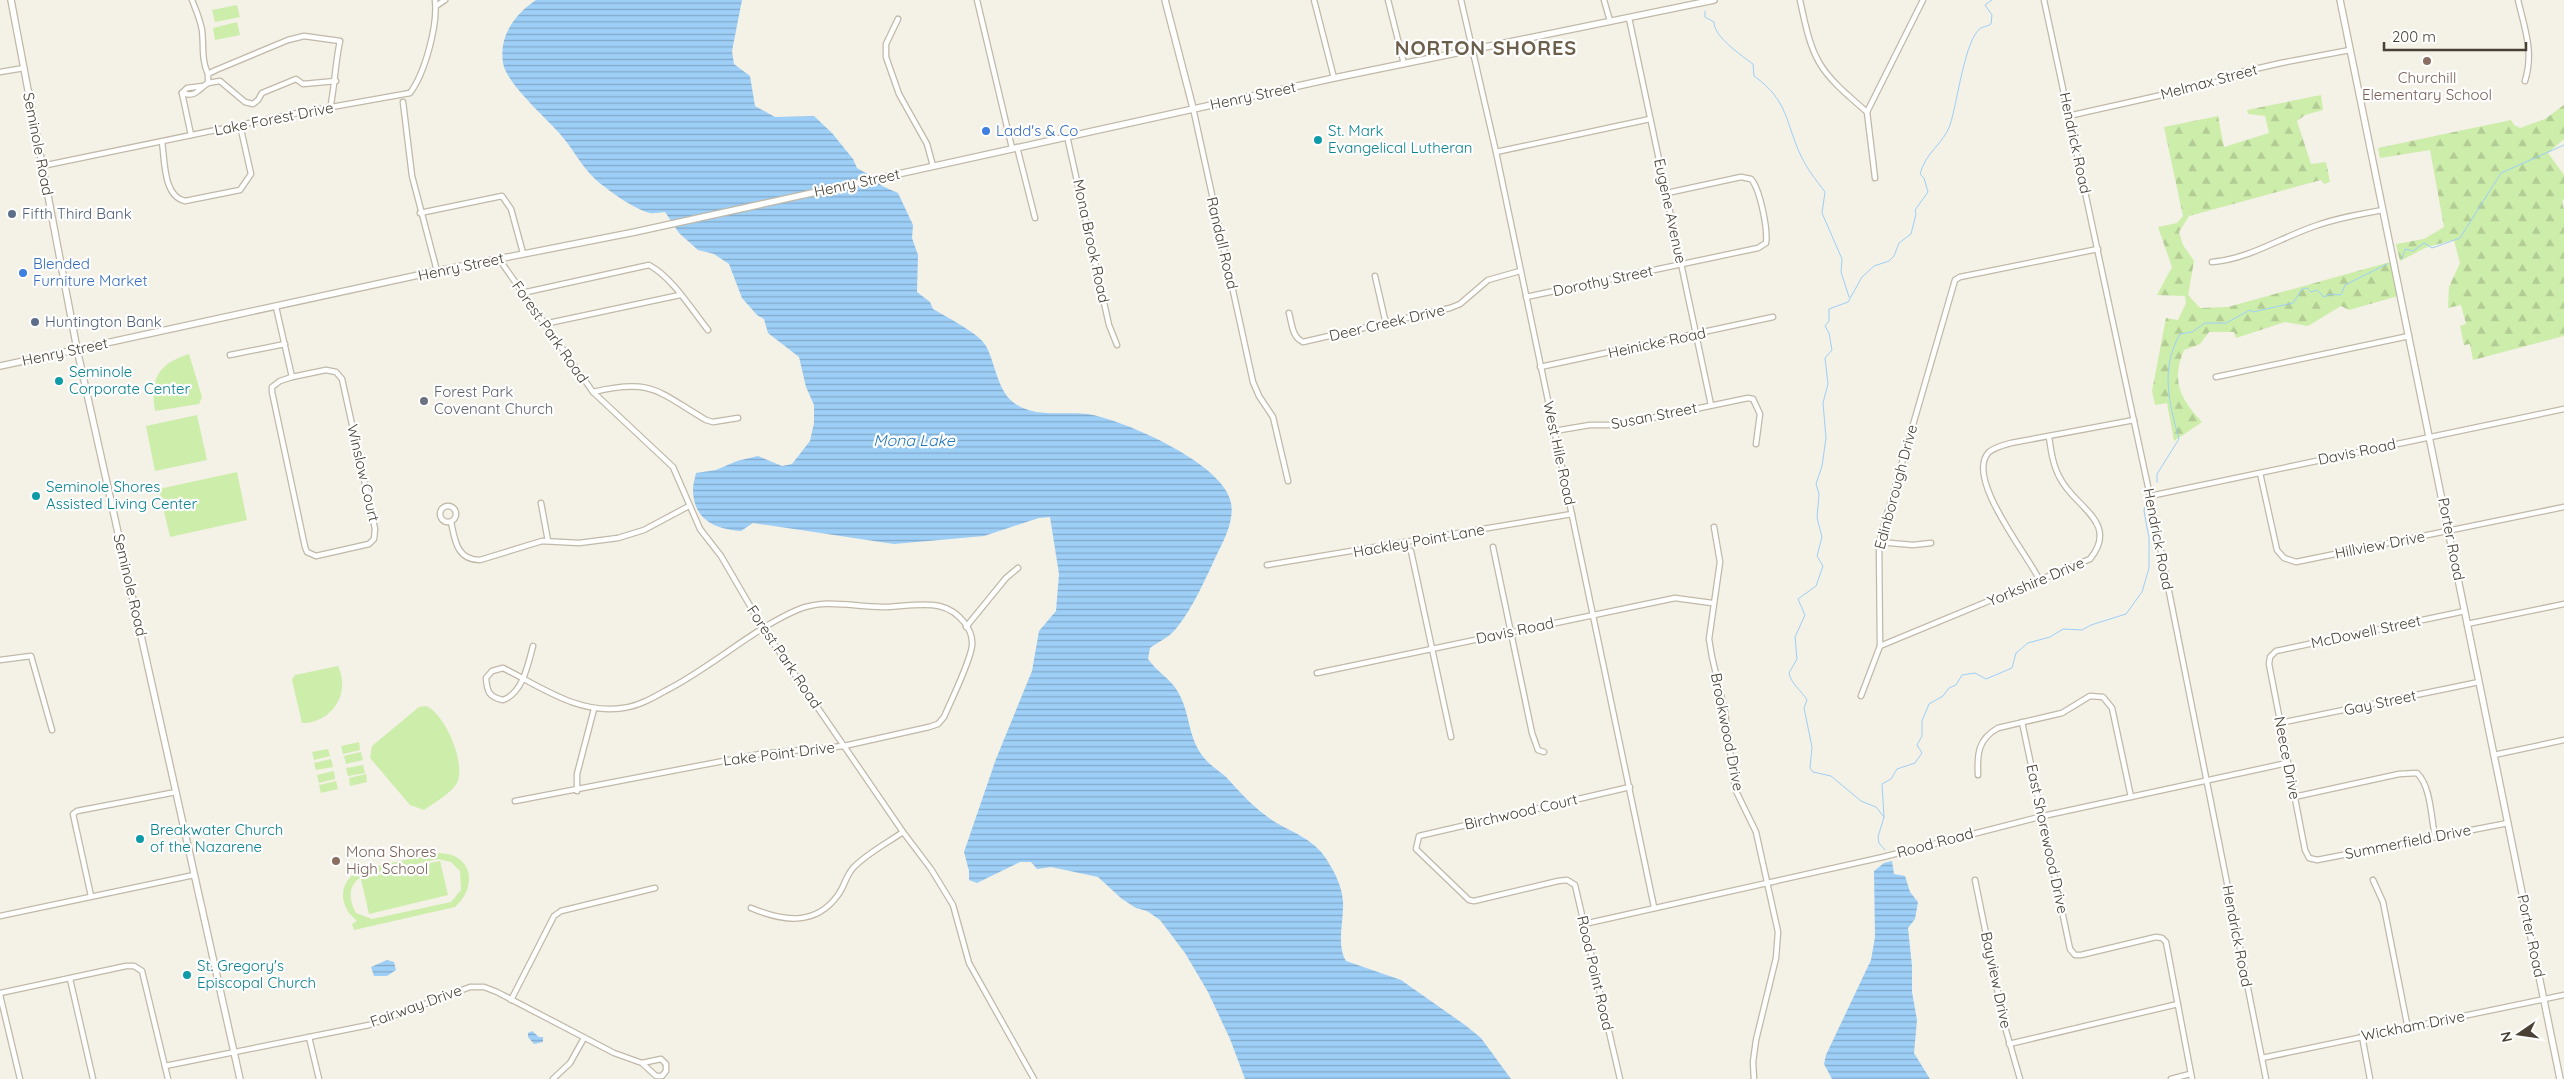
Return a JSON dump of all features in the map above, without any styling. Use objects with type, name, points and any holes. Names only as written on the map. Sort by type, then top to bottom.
[{"type":"street","name":"Seminole Road","points":[[11,0],[77,350],[240,1079]]},
{"type":"street","points":[[192,0],[199,14],[202,31],[203,62],[208,74],[208,83]]},
{"type":"street","name":"Lake Forest Drive","points":[[42,166],[240,125],[410,93],[417,83],[425,60],[436,6],[435,0]]},
{"type":"street","points":[[436,6],[445,0]]},
{"type":"street","points":[[977,0],[1035,218]]},
{"type":"street","name":"Randall Road","points":[[1165,0],[1192,108],[1253,382],[1259,396],[1274,417],[1288,481]]},
{"type":"street","points":[[1314,0],[1334,78]]},
{"type":"street","points":[[1388,0],[1404,64]]},
{"type":"street","name":"West Hile Road","points":[[1462,0],[1496,152],[1654,907]]},
{"type":"street","points":[[1604,0],[1610,21]]},
{"type":"street","name":"Henry Street","points":[[0,366],[437,271],[635,232],[1192,108],[1714,0]]},
{"type":"street","points":[[1800,0],[1811,48],[1819,65],[1836,85],[1867,112]]},
{"type":"street","points":[[1875,178],[1867,112],[1924,0]]},
{"type":"street","name":"Hendrick Road","points":[[2044,0],[2150,496],[2266,1079]]},
{"type":"street","name":"Porter Road","points":[[2340,0],[2560,1079]]},
{"type":"street","points":[[2518,0],[2530,53],[2530,64],[2525,81]]},
{"type":"street","name":"Eugene Avenue","points":[[1629,18],[1711,405]]},
{"type":"street","points":[[898,19],[886,44],[886,57],[899,94],[927,144],[933,166]]},
{"type":"street","points":[[208,74],[288,40],[304,36],[340,41],[334,72],[336,81],[330,109]]},
{"type":"street","name":"Melmax Street","points":[[2068,116],[2211,84],[2242,72],[2350,50]]},
{"type":"street","points":[[0,72],[24,68]]},
{"type":"street","points":[[191,135],[182,93],[188,95],[198,93],[208,83],[220,81],[245,102],[253,104],[258,100],[262,92],[296,79],[302,84],[336,81]]},
{"type":"street","points":[[403,102],[412,176],[420,213],[437,271]]},
{"type":"street","points":[[1496,152],[1650,119]]},
{"type":"street","points":[[162,142],[170,192],[176,199],[184,201],[240,190],[251,174],[240,125]]},
{"type":"street","name":"Mona Brook Road","points":[[1067,136],[1109,325],[1117,345]]},
{"type":"street","name":"Dorothy Street","points":[[1526,297],[1758,248],[1766,243],[1768,234],[1756,188],[1751,179],[1741,177],[1667,193]]},
{"type":"street","points":[[420,213],[502,196],[511,209],[523,253]]},
{"type":"street","points":[[2212,262],[2243,258],[2292,235],[2336,219],[2383,210]]},
{"type":"street","name":"Edinborough Drive","points":[[1861,696],[1880,646],[1878,542],[1955,280],[2098,249]]},
{"type":"street","name":"Forest Park Road","points":[[499,258],[593,392],[673,467],[700,529],[721,556],[764,628],[903,832],[931,869],[953,905],[969,963],[1034,1079]]},
{"type":"street","points":[[522,293],[649,265],[656,269],[680,295],[708,330]]},
{"type":"street","name":"Deer Creek Drive","points":[[1289,313],[1294,334],[1298,340],[1303,342],[1450,308],[1460,304],[1488,280],[1520,271]]},
{"type":"street","points":[[1375,276],[1386,324]]},
{"type":"street","points":[[544,324],[680,295]]},
{"type":"street","points":[[276,307],[292,377]]},
{"type":"street","name":"Heinicke Road","points":[[1540,368],[1773,317]]},
{"type":"street","points":[[2216,377],[2409,336]]},
{"type":"street","points":[[230,356],[285,344]]},
{"type":"street","name":"Winslow Court","points":[[326,370],[336,372],[342,379],[375,529],[374,538],[369,544],[316,556],[308,552],[272,392],[275,383],[292,377],[326,370]]},
{"type":"street","points":[[593,392],[620,386],[642,385],[662,392],[706,420],[713,422],[738,418]]},
{"type":"street","name":"Susan Street","points":[[1554,431],[1590,425],[1618,425],[1748,398],[1753,399],[1760,414],[1756,444]]},
{"type":"street","name":"Davis Road","points":[[2150,496],[2564,409]]},
{"type":"street","points":[[2039,579],[1994,505],[1989,494],[1982,464],[1990,452],[1997,447],[2134,420]]},
{"type":"street","name":"Yorkshire Drive","points":[[1880,646],[2090,559],[2100,543],[2100,530],[2096,522],[2059,478],[2049,437]]},
{"type":"street","name":"Hillview Drive","points":[[2260,472],[2277,550],[2284,558],[2296,562],[2564,507]]},
{"type":"street","points":[[541,502],[548,541]]},
{"type":"street","points":[[451,522],[457,548],[462,555],[470,560],[489,558],[548,541],[579,543],[618,538],[644,530],[689,506]]},
{"type":"street","name":"Hackley Point Lane","points":[[1267,565],[1572,514]]},
{"type":"street","name":"Brookwood Drive","points":[[1714,527],[1720,562],[1712,604],[1709,639],[1725,712],[1736,789],[1756,832],[1777,924],[1778,943],[1756,1040],[1754,1079]]},
{"type":"street","points":[[1878,542],[1913,545],[1931,543]]},
{"type":"street","points":[[1493,547],[1534,740],[1538,750],[1544,752]]},
{"type":"street","points":[[1411,551],[1451,737]]},
{"type":"street","points":[[532,646],[522,679],[510,698],[497,699],[487,691],[486,678],[492,671],[503,668],[522,679],[548,692],[594,709],[623,708],[642,703],[716,662],[764,628],[799,610],[824,602],[873,607],[938,606],[957,614],[966,627],[1006,578],[1018,568]]},
{"type":"street","name":"Davis Road","points":[[1317,673],[1681,597],[1712,604]]},
{"type":"street","points":[[2467,624],[2564,604]]},
{"type":"street","name":"McDowell Street","points":[[2270,657],[2276,651],[2465,611]]},
{"type":"street","name":"Lake Point Drive","points":[[515,801],[577,791],[760,754],[844,746],[938,724],[944,717],[972,650],[972,644],[966,627]]},
{"type":"street","points":[[0,660],[31,656],[52,730]]},
{"type":"street","name":"Neece Drive","points":[[2270,657],[2269,664],[2287,763],[2305,850],[2309,858]]},
{"type":"street","name":"Gay Street","points":[[2280,723],[2479,682]]},
{"type":"street","points":[[1978,775],[1977,758],[1980,744],[1988,733],[1998,728],[2062,714],[2090,696],[2103,696],[2112,708],[2130,797]]},
{"type":"street","points":[[577,791],[576,774],[594,709]]},
{"type":"street","name":"East Shorewood Drive","points":[[2022,722],[2070,949],[2075,954],[2156,937],[2162,938],[2166,942],[2178,1004]]},
{"type":"street","points":[[2494,755],[2564,740]]},
{"type":"street","name":"Rood Road","points":[[1584,924],[1883,857],[2043,816],[2287,763]]},
{"type":"street","points":[[2294,797],[2399,774],[2417,773],[2422,778],[2425,786],[2435,836]]},
{"type":"street","name":"Birchwood Court","points":[[1558,881],[1474,901],[1468,900],[1421,856],[1416,849],[1416,842],[1419,836],[1630,787]]},
{"type":"street","points":[[91,896],[73,814],[77,811],[176,792]]},
{"type":"street","name":"Summerfield Drive","points":[[2309,858],[2317,860],[2508,823]]},
{"type":"street","points":[[751,908],[786,920],[796,920],[815,914],[833,902],[852,869],[903,832]]},
{"type":"street","points":[[0,916],[194,875]]},
{"type":"street","name":"Rood Point Road","points":[[1558,881],[1567,880],[1575,886],[1620,1079]]},
{"type":"street","name":"Bayview Drive","points":[[1975,880],[2009,1044],[2020,1079]]},
{"type":"street","points":[[2373,880],[2384,902],[2408,1028]]},
{"type":"street","points":[[511,1000],[554,916],[561,911],[585,904],[656,888]]},
{"type":"street","points":[[20,1079],[0,994],[126,966],[134,966],[142,971],[168,1079]]},
{"type":"street","points":[[70,979],[93,1079]]},
{"type":"street","name":"Fairway Drive","points":[[166,1066],[309,1038],[369,1024],[470,986],[484,987],[584,1038],[642,1063],[656,1076],[662,1076],[666,1071],[666,1064],[661,1059],[642,1063]]},
{"type":"street","name":"Wickham Drive","points":[[2262,1058],[2564,995]]},
{"type":"street","points":[[2009,1044],[2178,1004],[2191,1077],[2171,1079]]},
{"type":"street","points":[[2362,1036],[2370,1079]]},
{"type":"street","points":[[309,1038],[319,1079]]},
{"type":"street","points":[[553,1079],[570,1063],[584,1038]]},
{"type":"green space","points":[[237,5],[240,17],[215,22],[212,10]]},
{"type":"green space","points":[[237,22],[240,35],[215,40],[213,28]]},
{"type":"green space","points":[[2321,95],[2323,110],[2305,115],[2297,121],[2311,164],[2326,162],[2330,182],[2324,184],[2321,180],[2189,216],[2179,232],[2183,245],[2194,261],[2188,295],[2200,308],[2228,307],[2390,262],[2398,296],[2349,310],[2341,306],[2308,326],[2285,322],[2236,338],[2234,332],[2209,332],[2200,344],[2184,350],[2178,371],[2178,381],[2183,397],[2202,422],[2174,441],[2167,403],[2155,405],[2152,391],[2166,318],[2178,320],[2186,303],[2185,296],[2157,295],[2172,267],[2158,227],[2177,223],[2183,216],[2164,127],[2218,116],[2224,147],[2269,133],[2265,116],[2248,114],[2247,110]]},
{"type":"green space","points":[[2564,105],[2564,139],[2548,153],[2564,175],[2564,199],[2562,200],[2564,210],[2564,336],[2473,360],[2470,344],[2464,345],[2460,326],[2466,324],[2461,305],[2448,308],[2449,287],[2460,263],[2454,240],[2427,247],[2400,261],[2396,244],[2424,239],[2444,227],[2430,150],[2380,158],[2378,148],[2511,120],[2514,125],[2520,128],[2545,119]]},
{"type":"green space","points":[[189,354],[202,397],[199,404],[155,411],[154,390],[158,374],[170,362]]},
{"type":"green space","points":[[197,415],[207,460],[155,471],[146,426]]},
{"type":"green space","points":[[237,472],[247,520],[170,537],[159,489]]},
{"type":"green space","points":[[338,666],[342,686],[336,705],[322,718],[313,722],[302,723],[292,680],[295,675]]},
{"type":"green space","points":[[426,706],[434,711],[448,730],[457,755],[459,778],[455,786],[445,796],[424,810],[410,805],[370,758],[372,746],[419,707]]},
{"type":"green space","points":[[359,742],[360,750],[343,754],[341,746]]},
{"type":"green space","points":[[328,749],[330,756],[314,760],[312,752]]},
{"type":"green space","points":[[361,752],[363,760],[346,764],[344,756]]},
{"type":"green space","points":[[331,759],[333,767],[316,770],[314,763]]},
{"type":"green space","points":[[363,765],[365,773],[348,776],[346,768]]},
{"type":"green space","points":[[334,771],[335,779],[319,783],[317,775]]},
{"type":"green space","points":[[366,774],[367,782],[350,786],[349,778]]},
{"type":"green space","points":[[336,781],[338,789],[321,793],[319,785]]},
{"type":"green space","points":[[437,853],[449,854],[458,858],[464,864],[469,880],[463,899],[455,907],[354,930],[352,924],[357,921],[347,909],[343,895],[347,882],[359,870]],"holes":[[[438,859],[451,862],[460,871],[461,890],[451,902],[372,919],[356,913],[351,892],[354,883],[363,876]]]},
{"type":"green space","points":[[440,861],[448,895],[369,914],[361,879]]},
{"type":"water","name":"Mona Lake","points":[[536,0],[742,0],[732,51],[734,64],[750,76],[755,106],[775,117],[814,116],[832,133],[853,159],[857,168],[876,179],[882,186],[898,193],[913,225],[912,238],[918,255],[917,292],[930,302],[933,309],[970,331],[982,341],[989,353],[1001,386],[1010,400],[1025,409],[1043,413],[1088,414],[1125,425],[1171,446],[1193,459],[1211,473],[1225,488],[1232,509],[1229,527],[1224,539],[1188,612],[1173,633],[1150,648],[1148,659],[1178,692],[1195,743],[1205,759],[1263,813],[1308,840],[1327,860],[1338,880],[1342,896],[1341,947],[1346,961],[1401,980],[1465,1025],[1481,1038],[1511,1079],[1245,1079],[1230,1039],[1208,992],[1185,953],[1160,920],[1147,911],[1136,908],[1122,899],[1098,877],[1051,867],[1037,869],[1031,862],[1020,862],[977,883],[969,880],[969,871],[964,852],[996,759],[1032,671],[1039,631],[1056,611],[1059,574],[1050,517],[1039,518],[984,536],[894,544],[753,523],[741,531],[731,530],[714,525],[701,515],[694,500],[693,487],[696,473],[716,470],[737,461],[758,456],[782,466],[792,464],[810,441],[814,423],[814,405],[806,387],[799,357],[768,333],[764,319],[757,315],[742,298],[729,264],[714,254],[698,250],[679,233],[665,212],[652,213],[637,208],[621,199],[600,183],[585,168],[560,134],[527,100],[511,80],[503,63],[503,44],[515,19]]},
{"type":"water","points":[[1892,861],[1894,874],[1905,876],[1910,892],[1918,902],[1915,919],[1908,928],[1912,966],[1912,992],[1917,1020],[1914,1053],[1930,1079],[1832,1079],[1824,1064],[1826,1055],[1871,960],[1875,937],[1874,871],[1884,863]]},
{"type":"water","points":[[387,960],[394,962],[396,970],[387,976],[374,976],[371,967]]},
{"type":"water","points":[[532,1031],[539,1037],[543,1037],[543,1042],[534,1044],[528,1037],[528,1033]]},
{"type":"waterway","points":[[1884,817],[1876,807],[1861,801],[1831,776],[1813,772],[1810,768],[1812,747],[1804,708],[1807,700],[1792,681],[1789,673],[1797,659],[1795,637],[1805,615],[1798,599],[1816,586],[1823,566],[1817,556],[1822,537],[1817,518],[1819,494],[1816,484],[1822,466],[1826,438],[1823,403],[1828,384],[1825,358],[1832,350],[1829,333],[1825,326],[1829,321],[1829,309],[1848,302],[1862,277],[1874,266],[1889,261],[1894,256],[1899,243],[1911,234],[1916,214],[1915,210],[1928,192],[1924,178],[1920,174],[1922,167],[1950,125],[1970,44],[1975,34],[1981,28],[1991,24],[1992,15],[1985,5],[1992,0]]},
{"type":"waterway","points":[[1705,11],[1705,17],[1714,22],[1718,34],[1735,51],[1753,64],[1754,76],[1774,94],[1780,103],[1803,161],[1825,192],[1822,213],[1842,259],[1841,272],[1849,297]]},
{"type":"waterway","points":[[2402,259],[2405,249],[2413,251],[2424,243],[2432,248],[2460,238],[2501,173],[2564,145]]},
{"type":"waterway","points":[[2157,482],[2157,474],[2179,439],[2172,412],[2168,373],[2170,360],[2180,334],[2192,332],[2205,323],[2226,323],[2250,310],[2253,312],[2293,303],[2302,289],[2307,288],[2311,292],[2317,290],[2324,297],[2331,294],[2341,295],[2345,285],[2387,264]]},
{"type":"waterway","points":[[1885,850],[1879,843],[1878,837],[1884,817],[1882,784],[1891,779],[1897,769],[1915,763],[1922,753],[1917,745],[1922,736],[1922,721],[1929,704],[1943,696],[1949,688],[1956,685],[1962,675],[1975,673],[1986,679],[2012,668],[2016,653],[2028,643],[2050,637],[2063,629],[2082,630],[2091,625],[2126,614],[2142,592],[2149,568],[2149,538],[2144,511],[2145,505]]},
{"type":"place","name":"Churchill Elementary School","points":[[2427,61]]},
{"type":"place","name":"Ladd's & Co","points":[[986,131]]},
{"type":"place","name":"St. Mark Evangelical Lutheran","points":[[1318,140]]},
{"type":"place","name":"Fifth Third Bank","points":[[12,214]]},
{"type":"place","name":"Blended Furniture Market","points":[[23,273]]},
{"type":"place","name":"Huntington Bank","points":[[35,322]]},
{"type":"place","name":"Seminole Corporate Center","points":[[59,381]]},
{"type":"place","name":"Forest Park Covenant Church","points":[[424,401]]},
{"type":"place","name":"Seminole Shores Assisted Living Center","points":[[36,496]]},
{"type":"place","name":"Breakwater Church of the Nazarene","points":[[140,839]]},
{"type":"place","name":"Mona Shores High School","points":[[336,861]]},
{"type":"place","name":"St. Gregory's Episcopal Church","points":[[187,975]]},
{"type":"district","name":"NORTON SHORES","points":[[1486,48]]}]
